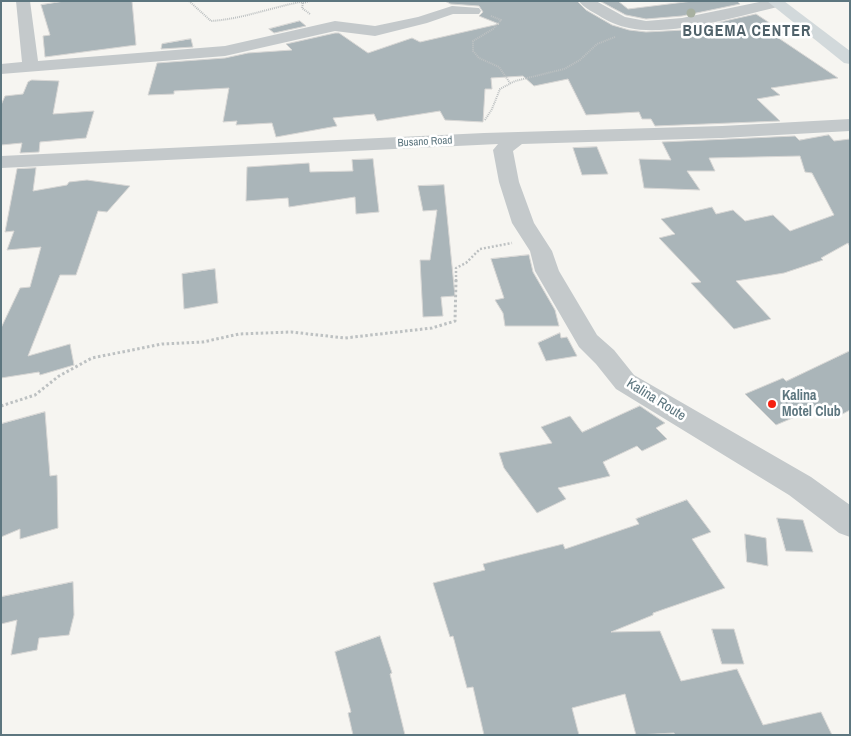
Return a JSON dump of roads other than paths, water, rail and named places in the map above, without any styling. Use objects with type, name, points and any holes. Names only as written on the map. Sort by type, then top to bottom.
[{"type":"main road","points":[[775,2],[850,60]]},
{"type":"street","points":[[23,1],[26,51],[31,68]]},
{"type":"street","points":[[586,1],[625,22],[648,26],[676,23],[775,2]]},
{"type":"street","points":[[1,70],[225,51],[335,26],[374,31],[422,20],[452,10],[474,11]]},
{"type":"street","name":"Busano Road","points":[[1,162],[850,125]]},
{"type":"street","name":"Kalina Route","points":[[516,139],[503,150],[509,182],[524,224],[544,257],[547,271],[588,341],[605,357],[626,382],[800,486],[850,523]]},
{"type":"place","name":"Kalina Motel Club","points":[[772,404]]},
{"type":"district","name":"BUGEMA CENTER","points":[[747,32]]}]
